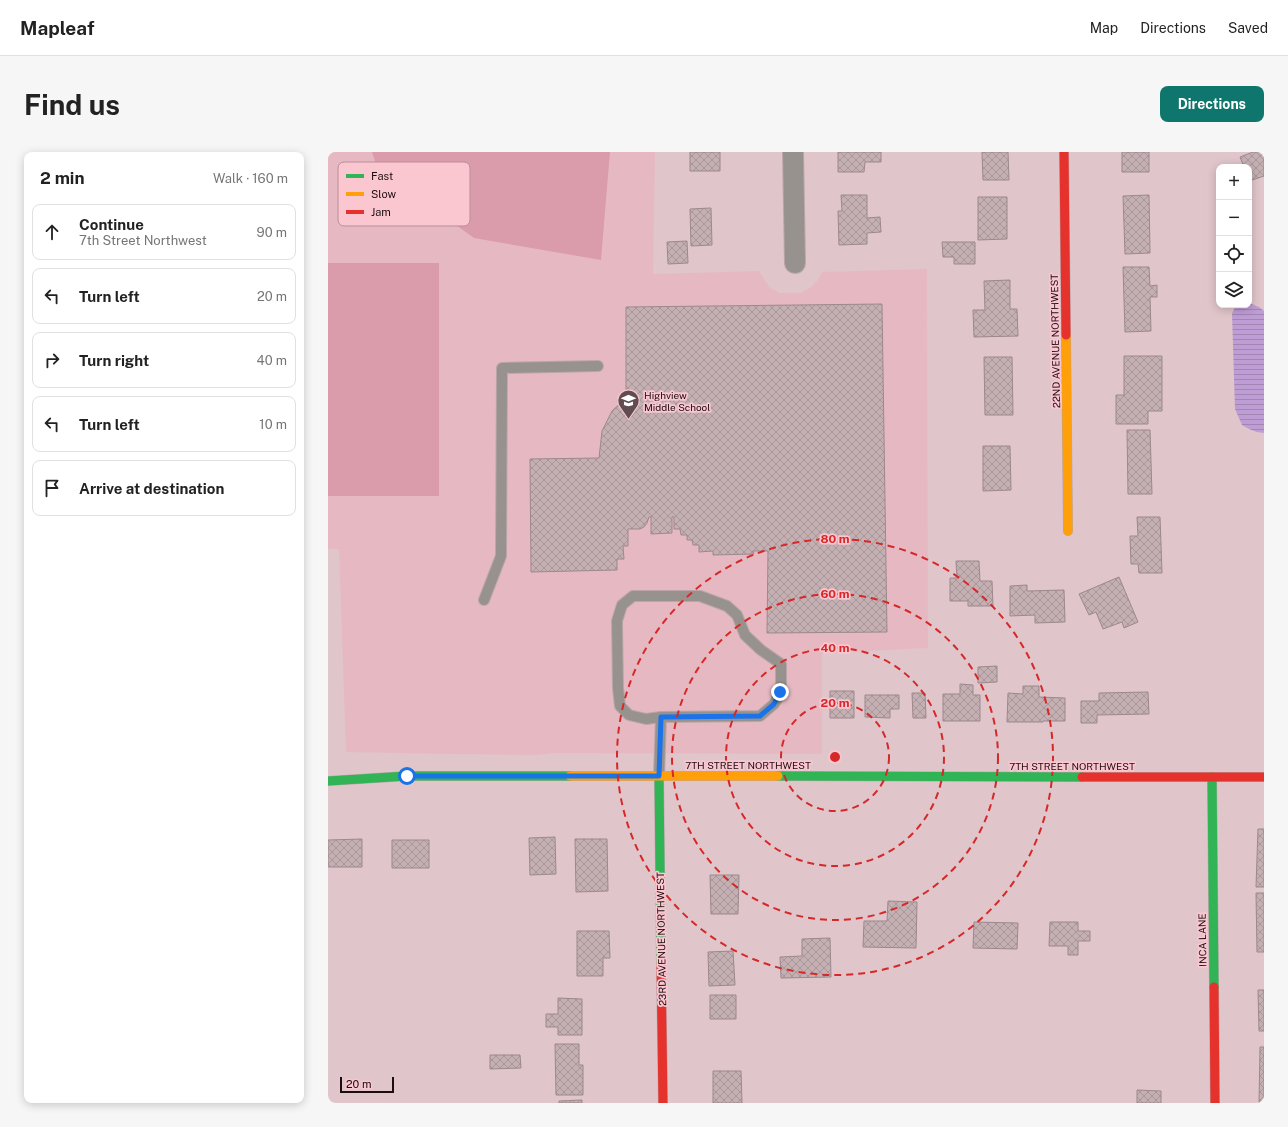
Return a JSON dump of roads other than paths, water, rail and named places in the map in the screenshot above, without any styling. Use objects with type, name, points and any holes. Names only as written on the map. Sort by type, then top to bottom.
[{"type":"street","points":[[793,152],[795,263]]},
{"type":"street","name":"22ND AVENUE NORTHWEST","points":[[1064,152],[1068,531]]},
{"type":"street","name":"7TH STREET NORTHWEST","points":[[328,781],[407,776],[1264,777]]},
{"type":"street","name":"23RD AVENUE NORTHWEST","points":[[659,776],[663,1103]]},
{"type":"street","name":"INCA LANE","points":[[1212,777],[1215,1103]]},
{"type":"lane","points":[[484,600],[501,556],[502,368],[598,366]]},
{"type":"lane","points":[[633,596],[700,596],[727,606],[737,615],[745,635],[761,650],[781,664],[780,692],[774,704],[760,716],[661,717],[646,719],[629,715],[620,706],[618,688],[617,621],[622,605],[633,596]]},
{"type":"lane","points":[[659,776],[661,717]]},
{"type":"place","name":"Highview Middle School","points":[[628,420]]}]
